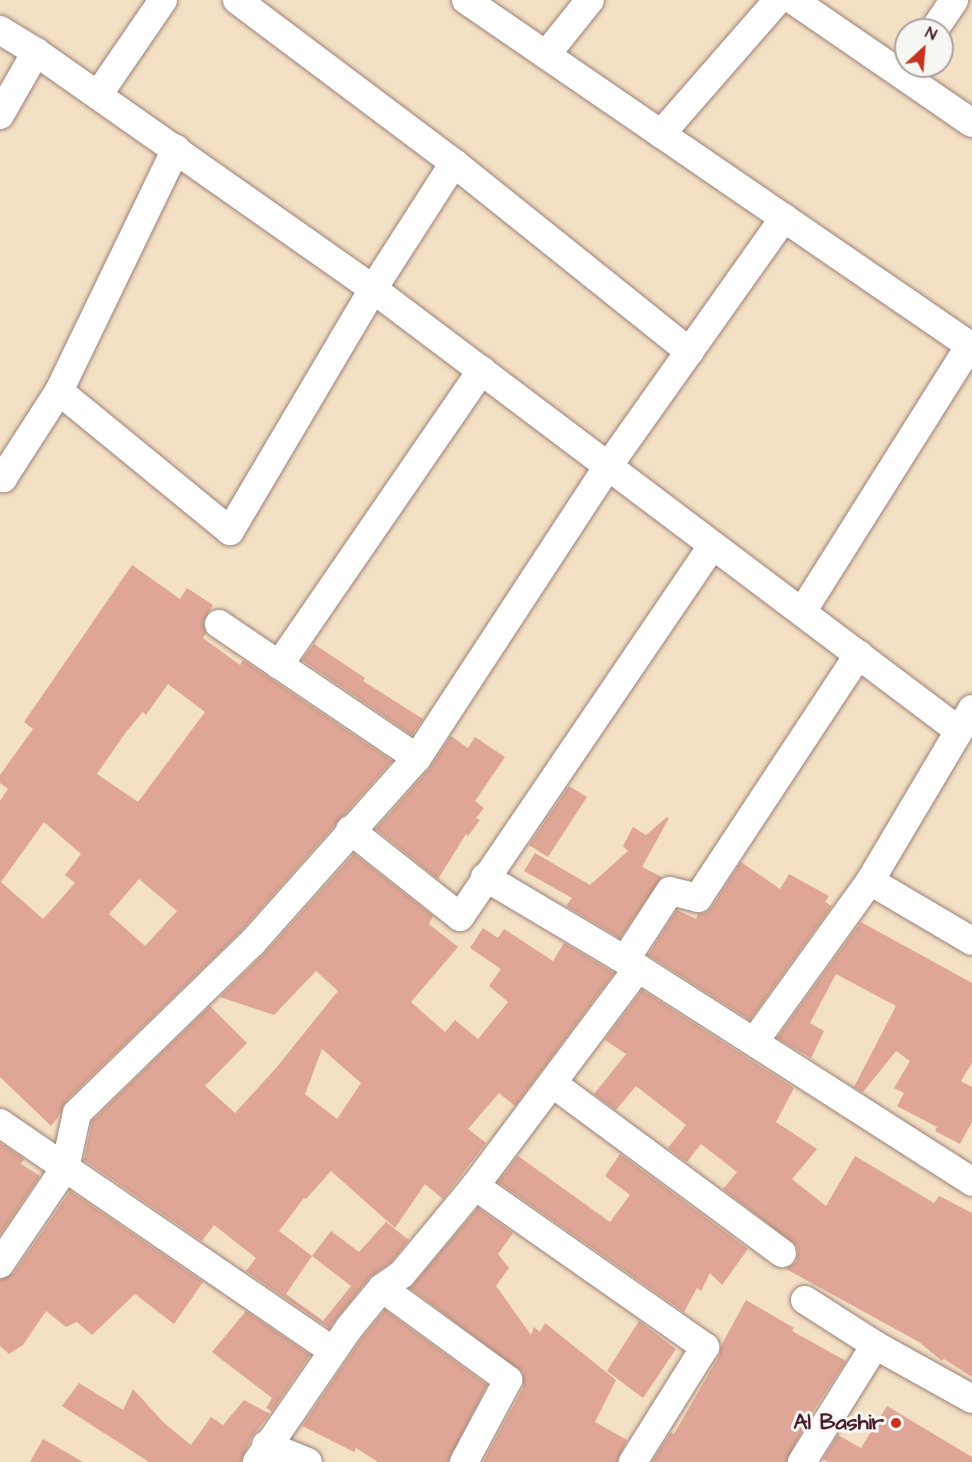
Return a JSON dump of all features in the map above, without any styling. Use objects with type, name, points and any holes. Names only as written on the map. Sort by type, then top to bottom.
[{"type":"street","points":[[98,95],[163,0]]},
{"type":"street","points":[[237,0],[454,163],[690,352]]},
{"type":"street","points":[[466,0],[971,346],[802,612]]},
{"type":"street","points":[[546,55],[590,0]]},
{"type":"street","points":[[661,134],[778,0]]},
{"type":"street","points":[[793,0],[894,63]]},
{"type":"street","points":[[942,18],[954,0]]},
{"type":"street","points":[[0,30],[36,52],[176,149],[373,289],[609,465],[712,546],[859,654],[965,719],[870,881],[754,1042]]},
{"type":"street","points":[[0,115],[36,52]]},
{"type":"street","points":[[915,78],[972,123]]},
{"type":"street","points":[[0,476],[3,478],[59,391],[176,149]]},
{"type":"street","points":[[59,391],[230,531],[373,289],[454,163]]},
{"type":"street","points":[[0,1264],[65,1168],[76,1113],[252,943],[350,830],[417,758],[609,465],[784,218]]},
{"type":"street","points":[[279,665],[482,370]]},
{"type":"street","points":[[350,830],[460,917],[712,546]]},
{"type":"street","points":[[219,624],[417,758]]},
{"type":"street","points":[[308,1462],[262,1454],[332,1350],[382,1288],[402,1274],[475,1186],[552,1083],[632,964],[670,891],[698,898],[859,654]]},
{"type":"street","points":[[485,877],[632,964],[972,1182]]},
{"type":"street","points":[[870,881],[972,940]]},
{"type":"street","points":[[552,1083],[782,1253]]},
{"type":"street","points":[[0,1123],[332,1350]]},
{"type":"street","points":[[475,1186],[705,1347],[633,1462]]},
{"type":"street","points":[[382,1288],[508,1380],[464,1462]]},
{"type":"street","points":[[805,1300],[875,1345],[972,1399]]},
{"type":"street","points":[[802,1462],[875,1345]]},
{"type":"building","points":[[132,565],[180,599],[187,588],[213,605],[203,622],[206,633],[203,638],[240,665],[243,660],[392,761],[240,932],[66,1101],[51,1126],[0,1077],[0,801],[8,789],[0,783],[0,775],[33,729],[24,722]],"holes":[[[168,684],[205,712],[138,802],[97,774],[126,732],[143,712],[146,715]],[[44,822],[81,854],[65,875],[75,883],[43,919],[1,882]],[[139,879],[177,911],[145,946],[109,914]]]},
{"type":"building","points":[[314,644],[365,678],[363,681],[423,719],[412,735],[302,660]]},
{"type":"building","points":[[451,736],[468,748],[475,737],[505,757],[475,801],[484,808],[476,818],[480,820],[468,836],[466,834],[438,879],[376,829],[429,769]]},
{"type":"building","points":[[569,786],[587,797],[548,857],[529,845]]},
{"type":"building","points":[[667,817],[669,818],[642,867],[662,877],[620,938],[566,906],[572,898],[524,871],[535,853],[590,885],[628,851],[623,846],[633,827],[646,835]]},
{"type":"building","points":[[354,854],[433,916],[429,924],[458,947],[411,1002],[445,1032],[455,1020],[478,1039],[508,1002],[489,986],[501,969],[470,948],[483,928],[498,938],[504,929],[553,961],[564,943],[614,973],[515,1106],[499,1093],[468,1129],[486,1143],[443,1199],[425,1184],[395,1228],[331,1171],[306,1199],[304,1198],[279,1231],[312,1256],[331,1231],[359,1252],[386,1222],[409,1240],[391,1262],[369,1278],[329,1328],[246,1271],[256,1258],[214,1225],[202,1241],[84,1160],[92,1121],[210,1006],[247,1043],[205,1086],[235,1113],[276,1068],[338,991],[316,971],[274,1015],[220,997],[264,954]],"holes":[[[322,1049],[361,1083],[337,1119],[305,1094]],[[312,1256],[351,1286],[323,1321],[286,1294]]]},
{"type":"building","points":[[741,862],[780,889],[789,874],[829,896],[825,902],[832,906],[750,1020],[648,955],[677,910],[696,919],[698,914],[705,913],[712,907]]},
{"type":"building","points":[[861,922],[972,983],[972,1063],[961,1081],[972,1087],[972,1122],[960,1144],[935,1131],[937,1127],[897,1106],[904,1093],[894,1088],[910,1061],[896,1051],[863,1092],[854,1087],[896,1006],[836,974],[810,1023],[824,1031],[811,1058],[777,1038]]},
{"type":"building","points":[[642,990],[794,1088],[776,1122],[817,1149],[792,1179],[826,1206],[855,1156],[934,1203],[939,1196],[972,1213],[972,1377],[944,1359],[942,1361],[919,1342],[786,1269],[796,1262],[797,1246],[723,1189],[737,1172],[701,1144],[687,1162],[668,1148],[686,1125],[636,1086],[616,1110],[594,1094],[626,1054],[605,1040]]},
{"type":"building","points":[[0,1143],[24,1159],[21,1164],[40,1176],[0,1235]]},
{"type":"building","points":[[620,1154],[748,1249],[722,1285],[710,1273],[701,1291],[697,1288],[684,1312],[498,1182],[518,1156],[610,1222],[630,1195],[605,1176]]},
{"type":"building","points":[[70,1191],[203,1282],[174,1324],[135,1294],[92,1335],[77,1322],[66,1327],[46,1311],[23,1345],[9,1354],[0,1346],[0,1280],[14,1273]]},
{"type":"building","points":[[478,1208],[513,1233],[498,1254],[509,1268],[496,1286],[531,1335],[534,1327],[540,1332],[545,1323],[616,1380],[595,1422],[627,1440],[617,1462],[483,1462],[523,1388],[523,1373],[410,1288]]},
{"type":"building","points":[[746,1300],[794,1328],[792,1331],[846,1361],[808,1419],[786,1462],[652,1462],[671,1432],[674,1434],[719,1356],[721,1346]]},
{"type":"building","points":[[385,1310],[487,1385],[448,1462],[378,1462],[356,1448],[354,1452],[302,1426],[362,1338]]},
{"type":"building","points":[[246,1311],[310,1355],[272,1411],[266,1408],[272,1398],[212,1352]]},
{"type":"building","points":[[639,1321],[676,1349],[643,1398],[607,1371]]},
{"type":"building","points":[[79,1383],[123,1410],[133,1389],[164,1423],[191,1445],[211,1417],[223,1425],[244,1400],[270,1414],[251,1438],[241,1462],[149,1462],[62,1406]]},
{"type":"building","name":"Al Bashir","points":[[887,1406],[972,1457],[972,1462],[828,1462],[823,1459],[838,1435],[861,1448]]},
{"type":"building","points":[[43,1439],[83,1462],[30,1462]]},
{"type":"place","name":"Al Bashir","points":[[896,1423]]}]
